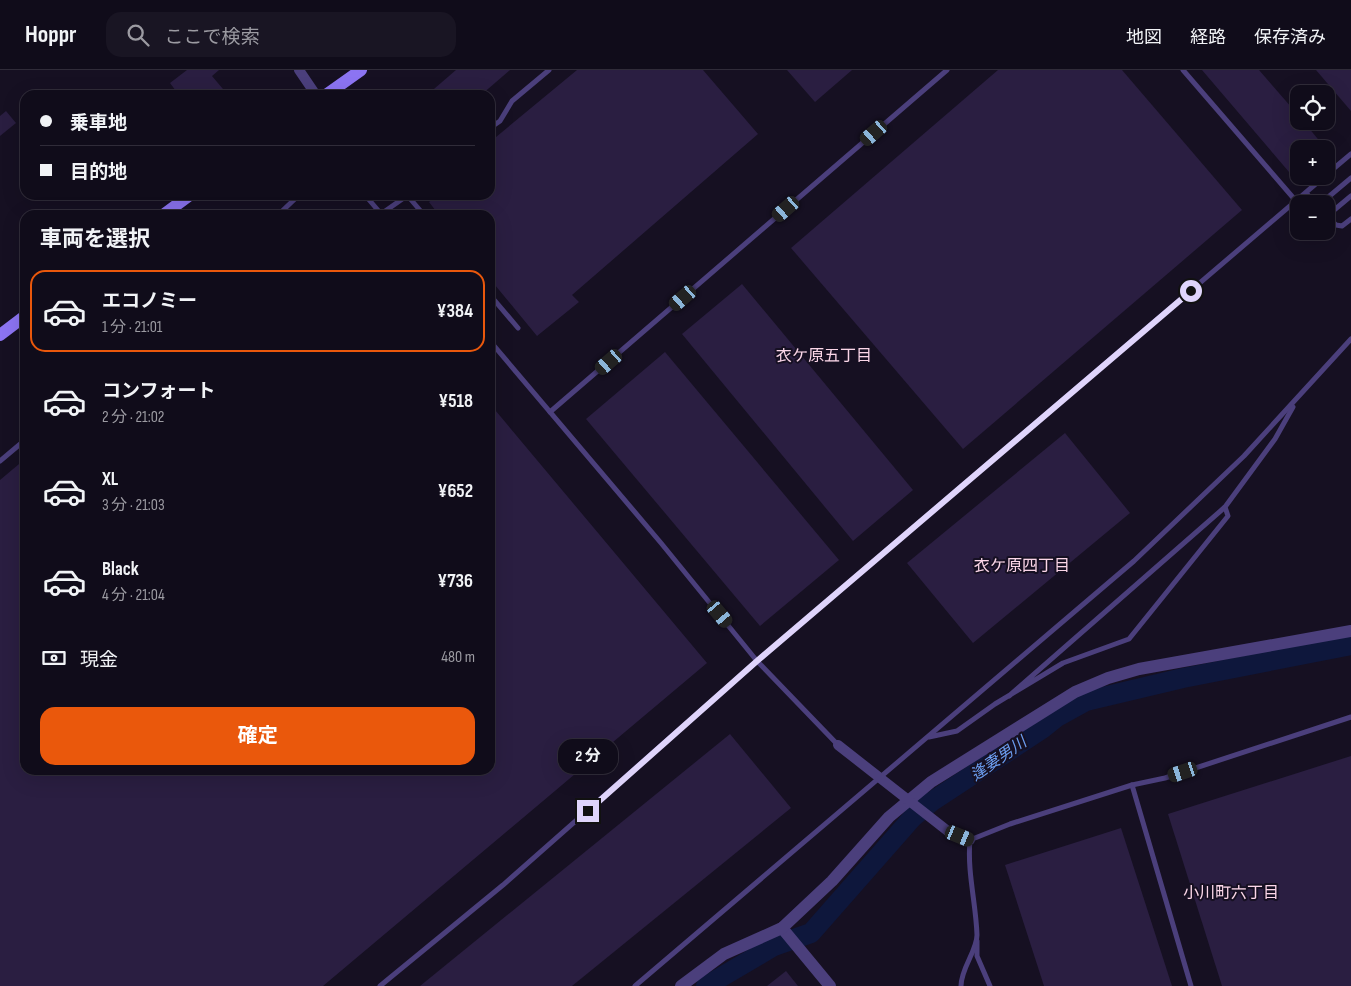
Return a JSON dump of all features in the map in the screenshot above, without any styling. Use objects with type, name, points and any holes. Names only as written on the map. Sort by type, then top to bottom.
[{"type":"main road","points":[[333,90],[361,70]]},
{"type":"main road","points":[[170,210],[183,200]]},
{"type":"main road","points":[[0,335],[20,320]]},
{"type":"street","points":[[299,70],[313,90]]},
{"type":"street","points":[[682,986],[724,954],[785,932],[855,854],[910,798],[942,775],[1075,692],[1108,678],[1139,669],[1351,631]]},
{"type":"street","points":[[838,745],[949,832],[970,840]]},
{"type":"street","points":[[785,932],[830,986]]},
{"type":"lane","points":[[495,124],[500,121],[512,101],[549,70]]},
{"type":"lane","points":[[550,412],[947,70]]},
{"type":"lane","points":[[1183,70],[1291,195]]},
{"type":"lane","points":[[1335,168],[1351,154]]},
{"type":"lane","points":[[1331,195],[1351,178]]},
{"type":"lane","points":[[1303,195],[1315,185]]},
{"type":"lane","points":[[1335,209],[1351,196]]},
{"type":"lane","points":[[283,210],[294,200]]},
{"type":"lane","points":[[369,200],[378,210]]},
{"type":"lane","points":[[387,210],[400,200]]},
{"type":"lane","points":[[411,200],[420,210]]},
{"type":"lane","points":[[380,986],[503,885],[757,661],[1290,206]]},
{"type":"lane","points":[[1335,224],[1342,226],[1351,219]]},
{"type":"lane","points":[[495,301],[518,328]]},
{"type":"lane","points":[[635,986],[741,893],[817,833],[1134,561],[1244,456],[1351,339]]},
{"type":"lane","points":[[495,347],[757,661],[838,745]]},
{"type":"lane","points":[[1009,696],[1225,507],[1275,439],[1298,398]]},
{"type":"lane","points":[[0,461],[20,444]]},
{"type":"lane","points":[[928,737],[957,731],[1009,696],[1064,663],[1129,639],[1228,516],[1225,507]]},
{"type":"lane","points":[[990,986],[977,956],[977,938],[968,856],[970,840],[1010,824],[1132,785],[1165,778],[1351,717]]},
{"type":"lane","points":[[1132,785],[1191,986]]},
{"type":"lane","points":[[960,986],[961,976],[977,938]]},
{"type":"building","points":[[187,70],[219,70],[212,76],[224,90],[175,90],[170,83]]},
{"type":"building","points":[[456,70],[510,70],[487,90],[433,90]]},
{"type":"building","points":[[577,70],[703,70],[758,134],[572,295],[579,302],[537,336],[495,285],[495,210],[435,210],[429,202],[432,200],[495,200],[495,138]]},
{"type":"building","points":[[787,70],[852,70],[815,102]]},
{"type":"building","points":[[998,70],[1122,70],[1242,210],[963,449],[791,248]]},
{"type":"building","points":[[1202,70],[1259,70],[1290,106],[1290,130],[1310,130],[1319,140],[1290,140],[1289,172]]},
{"type":"building","points":[[1316,70],[1351,70],[1351,111],[1335,92],[1335,85],[1329,85]]},
{"type":"building","points":[[6,111],[16,123],[0,136],[0,116]]},
{"type":"building","points":[[742,284],[913,490],[853,541],[682,334]]},
{"type":"building","points":[[665,352],[839,560],[760,626],[586,419]]},
{"type":"building","points":[[495,410],[707,663],[323,986],[0,986],[0,480],[20,463],[20,775],[495,775]]},
{"type":"building","points":[[1065,433],[1130,513],[973,643],[907,563]]},
{"type":"building","points":[[730,734],[791,808],[572,986],[420,986]]},
{"type":"building","points":[[1351,756],[1351,986],[1222,986],[1168,814]]},
{"type":"building","points":[[1121,828],[1172,986],[1044,986],[1005,865]]},
{"type":"building","points":[[786,971],[798,986],[767,986]]},
{"type":"waterway","name":"逢妻男川","points":[[706,986],[774,946],[811,933],[913,817],[931,802],[1042,729],[1057,717],[1086,701],[1183,678],[1351,645]]},
{"type":"district","name":"衣ケ原五丁目","points":[[824,355]]},
{"type":"district","name":"衣ケ原四丁目","points":[[1022,565]]},
{"type":"district","name":"小川町六丁目","points":[[1231,892]]},
{"type":"route","points":[[588,811],[757,661],[1191,291]]}]
